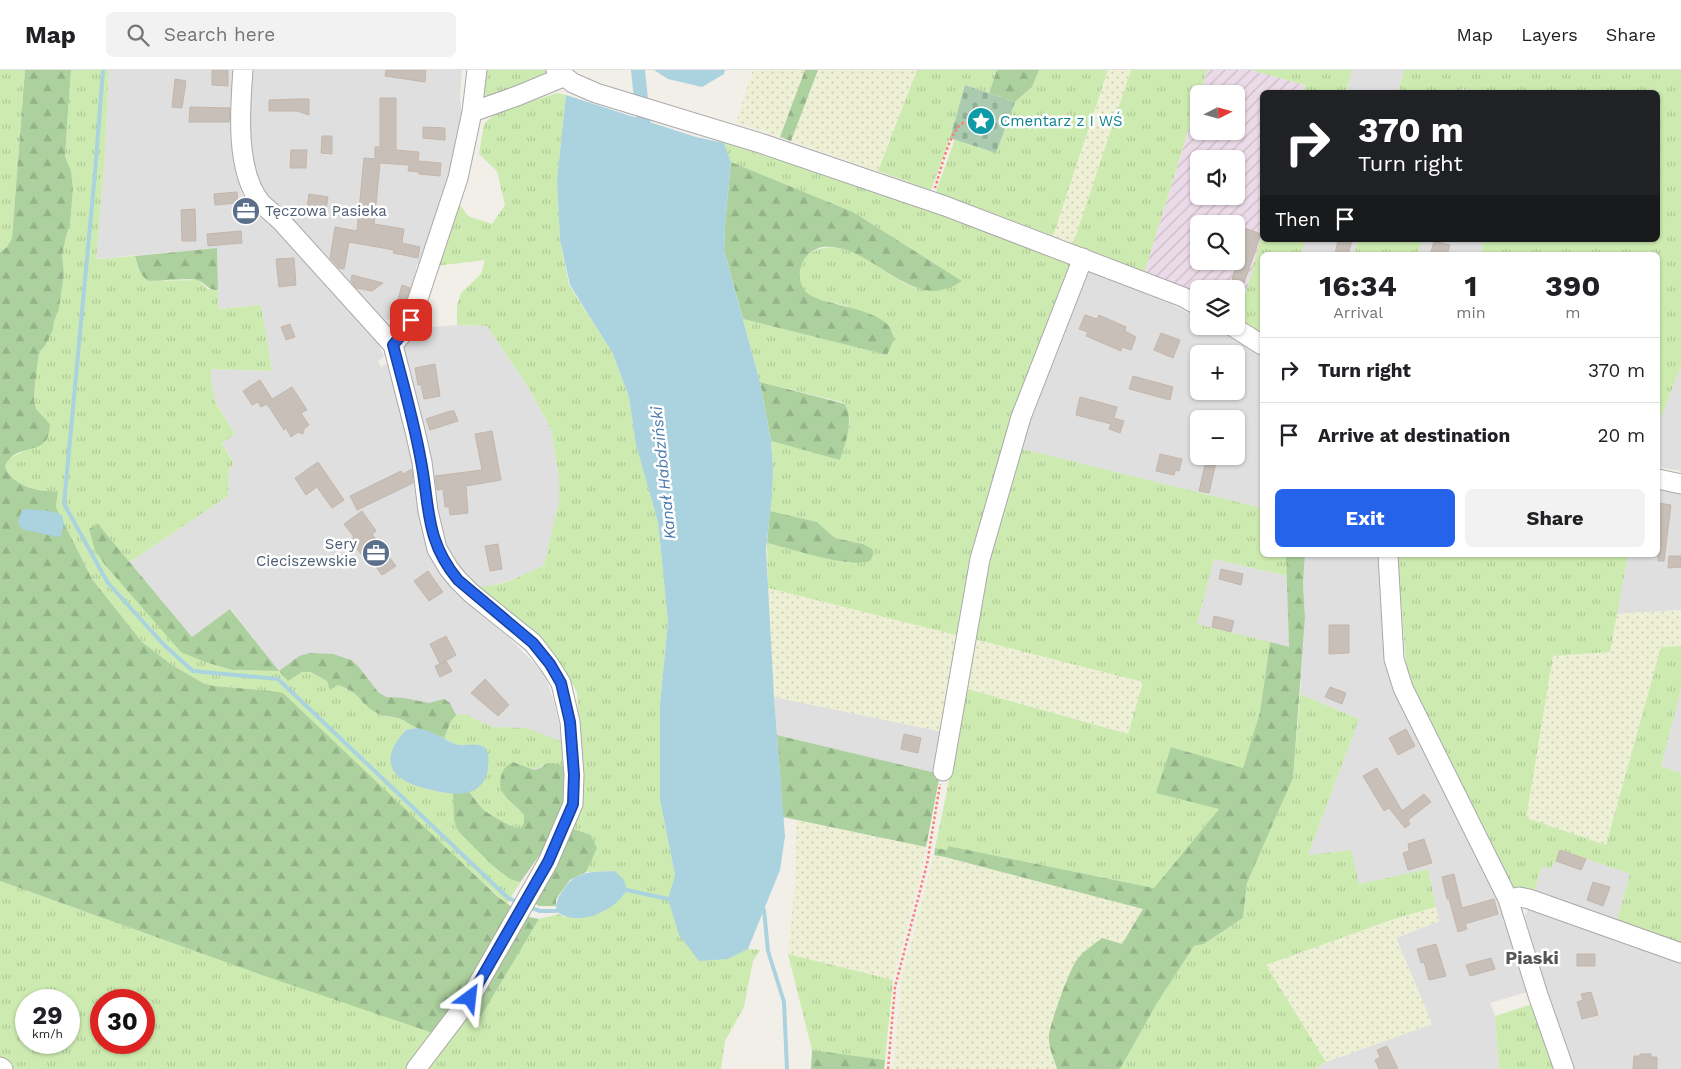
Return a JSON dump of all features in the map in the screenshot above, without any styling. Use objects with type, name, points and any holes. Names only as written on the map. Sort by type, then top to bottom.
[{"type":"street","points":[[243,70],[242,148],[246,174],[252,189],[261,203],[281,221],[393,345],[422,462],[428,511],[437,549],[458,580],[533,643],[550,664],[561,683],[570,722],[574,775],[573,804],[548,862],[470,998],[416,1069]]},
{"type":"street","points":[[393,345],[411,320],[458,178],[472,112],[477,70]]},
{"type":"street","points":[[472,112],[517,96],[559,73],[573,83],[596,93],[709,127],[930,201],[1084,258],[1190,301]]},
{"type":"street","points":[[943,771],[980,559],[1021,418],[1084,258]]},
{"type":"street","points":[[1245,334],[1260,344]]},
{"type":"street","points":[[1660,479],[1681,484]]},
{"type":"street","points":[[1388,557],[1394,659],[1404,688],[1508,899],[1538,995],[1564,1069]]},
{"type":"street","points":[[1508,899],[1519,897],[1529,899],[1681,953]]},
{"type":"path","points":[[930,201],[949,145],[958,127],[965,122],[974,125]]},
{"type":"path","points":[[888,1069],[895,987],[927,864],[943,771]]},
{"type":"shaded area","points":[[109,70],[235,70],[237,162],[239,184],[246,206],[292,241],[340,294],[339,299],[346,308],[351,308],[373,338],[376,339],[384,356],[378,361],[381,367],[386,364],[388,365],[397,385],[434,555],[463,599],[509,638],[544,673],[554,702],[563,742],[547,845],[512,895],[279,671],[231,609],[192,637],[130,562],[228,496],[229,468],[234,464],[222,442],[235,434],[216,403],[211,380],[211,369],[272,371],[261,305],[218,309],[217,248],[96,259],[104,169]]},
{"type":"shaded area","points":[[248,70],[462,70],[460,96],[462,122],[445,192],[421,262],[417,265],[414,277],[416,281],[403,323],[379,318],[260,192],[250,167]]},
{"type":"shaded area","points":[[1207,70],[1250,70],[1305,85],[1304,90],[1260,90],[1260,242],[1245,296],[1245,280],[1190,280],[1190,292],[1144,274],[1190,126],[1190,140],[1245,140],[1245,85],[1203,85]]},
{"type":"shaded area","points":[[1352,70],[1404,70],[1399,90],[1347,90]]},
{"type":"shaded area","points":[[1304,242],[1357,242],[1355,252],[1302,252]]},
{"type":"shaded area","points":[[1421,242],[1483,242],[1481,252],[1419,252]]},
{"type":"shaded area","points":[[1084,268],[1173,305],[1190,314],[1190,335],[1226,335],[1243,345],[1190,345],[1190,400],[1245,400],[1245,346],[1260,355],[1260,508],[1013,447]]},
{"type":"shaded area","points":[[457,325],[487,326],[530,390],[551,429],[559,477],[559,502],[544,565],[523,576],[488,587],[478,587],[448,558],[401,355],[409,329]]},
{"type":"shaded area","points":[[1681,366],[1681,471],[1660,467],[1660,420]]},
{"type":"shaded area","points":[[1660,488],[1681,492],[1681,610],[1616,614],[1628,557],[1660,557]]},
{"type":"shaded area","points":[[1305,557],[1380,557],[1384,616],[1500,899],[1530,991],[1490,1003],[1495,1015],[1499,1069],[1315,1069],[1326,1062],[1432,1024],[1396,938],[1439,921],[1428,870],[1359,884],[1308,855],[1359,719],[1300,694],[1305,618],[1303,583]]},
{"type":"shaded area","points":[[1214,559],[1287,576],[1289,648],[1197,624]]},
{"type":"shaded area","points":[[1681,690],[1681,773],[1661,766]]},
{"type":"shaded area","points":[[774,697],[944,732],[935,773],[777,735]]},
{"type":"shaded area","points":[[1560,850],[1631,874],[1616,924],[1560,904],[1559,900],[1550,896],[1545,898],[1534,893],[1542,866]]},
{"type":"shaded area","points":[[1530,907],[1681,960],[1681,1069],[1573,1069],[1546,996],[1525,916]]},
{"type":"green space","points":[[0,70],[25,70],[12,238],[7,247],[0,252]]},
{"type":"green space","points":[[25,70],[71,70],[65,156],[71,171],[73,188],[70,225],[62,256],[64,273],[59,309],[54,321],[53,330],[45,346],[39,352],[35,384],[34,400],[36,409],[50,424],[48,435],[44,442],[38,446],[17,454],[10,459],[5,467],[14,479],[27,487],[43,491],[58,491],[56,507],[92,579],[142,642],[172,665],[203,683],[214,686],[283,693],[497,896],[515,909],[501,935],[436,1034],[256,973],[0,881],[0,252],[7,247],[12,238]]},
{"type":"green space","points":[[71,70],[109,70],[104,169],[96,259],[135,256],[138,270],[149,281],[198,280],[208,289],[218,290],[218,309],[261,305],[272,371],[211,369],[211,380],[216,403],[235,434],[222,443],[234,464],[229,468],[228,496],[130,562],[98,524],[181,652],[231,670],[311,672],[327,681],[347,688],[358,695],[374,711],[401,719],[417,728],[405,730],[392,754],[391,764],[395,772],[402,779],[423,788],[453,793],[454,820],[458,831],[510,879],[520,882],[507,904],[272,691],[214,686],[203,683],[172,665],[142,642],[92,579],[56,507],[58,491],[43,491],[27,487],[14,479],[5,467],[8,459],[24,451],[50,424],[36,410],[34,400],[39,352],[45,346],[59,309],[64,273],[62,256],[70,225],[73,188],[71,171],[65,156]]},
{"type":"green space","points":[[481,70],[546,70],[546,75],[493,96],[486,96],[480,90]]},
{"type":"green space","points":[[753,70],[805,70],[780,137],[736,122]]},
{"type":"green space","points":[[805,70],[818,70],[791,141],[780,137]]},
{"type":"green space","points":[[817,70],[917,70],[878,171],[791,141]]},
{"type":"green space","points":[[917,70],[997,70],[989,93],[965,85],[950,138],[931,190],[878,171]]},
{"type":"green space","points":[[997,70],[1039,70],[1032,87],[1015,102],[989,93]]},
{"type":"green space","points":[[1039,70],[1108,70],[1053,236],[936,192],[955,139],[996,153],[1015,102],[1032,87]]},
{"type":"green space","points":[[1108,70],[1131,70],[1073,244],[1053,236]]},
{"type":"green space","points":[[1131,70],[1207,70],[1202,85],[1190,85],[1190,125],[1144,274],[1073,244]]},
{"type":"green space","points":[[1250,70],[1352,70],[1347,90],[1304,90],[1305,85]]},
{"type":"green space","points":[[1404,70],[1681,70],[1681,366],[1660,420],[1660,252],[1481,252],[1483,242],[1660,242],[1660,90],[1465,90],[1462,88],[1462,90],[1399,90]]},
{"type":"green space","points":[[965,85],[1015,102],[996,153],[950,138]]},
{"type":"green space","points":[[557,93],[566,95],[557,180],[560,240],[569,285],[613,354],[629,397],[636,445],[658,522],[668,622],[660,704],[660,800],[675,875],[668,900],[728,959],[748,949],[760,950],[753,961],[744,1007],[725,1041],[721,1069],[0,1069],[0,881],[256,973],[465,1016],[474,1026],[539,919],[559,914],[564,917],[603,912],[624,895],[627,890],[615,871],[586,872],[596,848],[591,835],[574,829],[582,774],[577,692],[559,661],[543,640],[478,587],[504,583],[544,565],[559,502],[559,477],[551,429],[530,390],[487,326],[457,325],[457,305],[461,293],[481,274],[485,260],[436,266],[460,205],[468,216],[492,224],[505,205],[497,171],[479,154],[484,124],[496,113]]},
{"type":"green space","points":[[724,143],[865,187],[958,220],[1071,264],[1071,278],[960,636],[768,588],[767,543],[849,563],[863,544],[835,538],[817,522],[770,511],[773,467],[771,441],[840,460],[850,424],[845,403],[760,382],[743,319],[887,355],[862,321],[849,307],[820,300],[805,293],[800,284],[799,273],[800,267],[811,253],[827,248],[845,249],[862,256],[906,284],[928,290],[948,288],[962,281],[853,212],[731,162]]},
{"type":"green space","points":[[731,162],[853,212],[962,281],[954,286],[932,291],[904,282],[851,251],[823,247],[808,255],[801,266],[800,272],[800,279],[805,291],[821,300],[883,320],[888,325],[894,339],[887,355],[743,319],[724,250]]},
{"type":"green space","points":[[1260,242],[1304,242],[1302,252],[1260,252],[1260,333],[1245,321],[1245,296]]},
{"type":"green space","points":[[1357,242],[1421,242],[1419,252],[1355,252]]},
{"type":"green space","points":[[217,248],[218,290],[209,288],[193,279],[149,281],[141,273],[135,256]]},
{"type":"green space","points":[[760,382],[845,404],[848,411],[849,425],[847,439],[840,460],[771,441]]},
{"type":"green space","points":[[1018,448],[1260,508],[1260,557],[1286,557],[1287,576],[1214,559],[1197,624],[1270,642],[1260,712],[1243,769],[1172,747],[1219,809],[1154,888],[948,846],[947,850],[935,848],[968,689],[1128,734],[1143,682],[970,638],[983,572]]},
{"type":"green space","points":[[770,511],[817,522],[835,538],[863,544],[872,549],[873,555],[870,561],[861,563],[849,562],[819,557],[767,543]]},
{"type":"green space","points":[[98,524],[192,637],[230,609],[279,671],[232,670],[181,652],[105,565],[95,550],[89,529]]},
{"type":"green space","points":[[1286,557],[1305,557],[1303,583],[1305,618],[1293,778],[1247,883],[1243,918],[1204,944],[1194,946],[1157,1003],[1120,1069],[1057,1069],[1050,1049],[1050,1029],[1056,1009],[1076,961],[1102,938],[1122,944],[1143,909],[934,855],[935,848],[947,850],[948,846],[1154,888],[1219,809],[1156,793],[1171,747],[1243,768],[1260,712],[1270,642],[1289,647]]},
{"type":"green space","points":[[1396,557],[1628,557],[1610,652],[1553,656],[1526,818],[1606,845],[1661,647],[1681,646],[1681,690],[1661,766],[1681,773],[1681,946],[1616,924],[1630,874],[1561,850],[1551,869],[1542,866],[1533,895],[1515,887],[1514,891],[1405,676],[1406,665]]},
{"type":"green space","points":[[768,588],[960,636],[944,732],[774,697]]},
{"type":"green space","points":[[1681,610],[1681,646],[1661,647],[1606,845],[1525,819],[1553,655],[1610,652],[1616,614]]},
{"type":"green space","points":[[970,638],[1143,682],[1128,734],[962,687]]},
{"type":"green space","points":[[311,653],[333,654],[351,660],[378,692],[386,697],[429,703],[444,699],[450,703],[456,715],[451,721],[444,738],[415,727],[401,719],[375,712],[351,690],[338,685],[330,690],[327,681],[311,672],[302,672],[288,681],[279,671],[299,656]]},
{"type":"green space","points":[[1300,694],[1359,719],[1308,855],[1351,850],[1359,884],[1428,869],[1436,907],[1397,918],[1266,965],[1326,1062],[1315,1069],[1120,1069],[1157,1003],[1194,946],[1204,944],[1243,918],[1247,883],[1293,778]]},
{"type":"green space","points":[[465,714],[492,727],[527,728],[563,742],[567,767],[547,763],[538,768],[530,768],[513,762],[503,794],[524,815],[524,823],[521,828],[508,824],[485,811],[469,792],[481,785],[480,745],[457,745],[444,738],[451,721],[456,715]]},
{"type":"green space","points":[[777,735],[940,774],[926,847],[783,817]]},
{"type":"green space","points":[[513,762],[534,770],[541,768],[547,763],[567,767],[565,799],[547,845],[520,882],[510,879],[492,865],[458,831],[454,820],[453,793],[469,792],[485,811],[508,824],[521,828],[524,823],[524,815],[503,793],[500,783],[504,770]]},
{"type":"green space","points":[[796,820],[926,847],[921,875],[893,980],[788,954],[795,879]]},
{"type":"green space","points":[[574,829],[591,835],[597,848],[586,872],[570,880],[556,899],[556,906],[539,906],[533,902],[565,838]]},
{"type":"green space","points":[[934,855],[1143,909],[1122,944],[1075,962],[1052,1021],[1049,1035],[1057,1069],[893,1069],[901,980]]},
{"type":"green space","points":[[1436,907],[1439,921],[1396,938],[1432,1024],[1326,1062],[1266,965],[1397,918]]},
{"type":"green space","points":[[525,916],[539,919],[475,1026],[465,1016]]},
{"type":"green space","points":[[788,954],[893,980],[885,1060],[812,1050]]},
{"type":"green space","points":[[1535,1003],[1556,1069],[1499,1069],[1495,1016]]},
{"type":"green space","points":[[812,1050],[885,1060],[884,1069],[811,1069]]},
{"type":"water","points":[[654,70],[725,70],[724,74],[702,87],[668,79]]},
{"type":"water","points":[[566,95],[696,137],[724,143],[731,162],[724,250],[760,382],[771,441],[773,467],[772,496],[766,549],[774,697],[785,836],[780,870],[748,949],[728,959],[699,961],[679,935],[668,899],[675,875],[660,800],[660,704],[668,622],[658,522],[636,445],[629,397],[613,354],[570,285],[560,240],[557,180]]},
{"type":"water","points":[[25,509],[50,511],[62,515],[64,524],[61,536],[57,537],[22,529],[19,525],[19,518]]},
{"type":"water","points":[[417,728],[456,744],[476,745],[485,748],[489,761],[488,770],[480,786],[473,791],[464,793],[448,793],[420,787],[398,776],[393,770],[391,763],[394,746],[406,730]]},
{"type":"water","points":[[615,871],[624,880],[627,890],[613,905],[604,911],[584,918],[565,916],[556,911],[559,897],[574,878],[586,873]]},
{"type":"building","points":[[212,70],[228,70],[228,86],[212,85]]},
{"type":"building","points":[[386,70],[426,70],[425,82],[385,76]]},
{"type":"building","points":[[175,79],[186,81],[182,108],[172,107]]},
{"type":"building","points":[[380,98],[396,98],[396,150],[419,152],[418,161],[441,163],[440,176],[408,171],[409,165],[380,163],[374,224],[404,229],[402,243],[420,247],[418,258],[393,253],[394,250],[349,242],[344,269],[339,268],[330,258],[335,227],[357,231],[364,158],[375,159],[375,147],[380,147]]},
{"type":"building","points":[[309,99],[309,115],[297,111],[269,111],[269,100]]},
{"type":"building","points":[[190,107],[230,108],[229,122],[189,122]]},
{"type":"building","points":[[423,127],[445,128],[445,140],[423,138]]},
{"type":"building","points":[[322,136],[332,136],[332,154],[321,153]]},
{"type":"building","points":[[291,150],[307,150],[306,168],[290,168]]},
{"type":"building","points":[[237,192],[238,203],[215,205],[214,194]]},
{"type":"building","points":[[309,194],[328,197],[325,216],[306,213]]},
{"type":"building","points":[[195,209],[196,241],[182,241],[181,210]]},
{"type":"building","points":[[1245,228],[1260,234],[1245,280],[1232,279],[1235,270],[1245,270]]},
{"type":"building","points":[[241,231],[242,243],[208,246],[207,234]]},
{"type":"building","points":[[1338,242],[1351,242],[1349,252],[1335,252]]},
{"type":"building","points":[[1434,242],[1450,245],[1448,252],[1431,252]]},
{"type":"building","points":[[294,258],[296,285],[279,287],[276,259]]},
{"type":"building","points":[[352,275],[383,283],[372,291],[356,288],[351,281]]},
{"type":"building","points":[[402,285],[410,288],[401,315],[397,322],[392,321]]},
{"type":"building","points":[[1085,315],[1097,319],[1099,315],[1126,327],[1125,331],[1136,337],[1131,350],[1122,347],[1121,351],[1086,336],[1088,332],[1079,329]]},
{"type":"building","points":[[290,324],[295,337],[286,340],[281,327]]},
{"type":"building","points":[[1161,333],[1180,340],[1173,358],[1154,350]]},
{"type":"building","points":[[435,364],[440,396],[424,399],[421,385],[418,385],[415,368]]},
{"type":"building","points":[[1133,376],[1173,387],[1170,400],[1129,389]]},
{"type":"building","points":[[260,380],[272,399],[292,387],[307,410],[301,413],[309,425],[304,429],[303,434],[298,432],[291,437],[286,428],[284,430],[267,404],[261,407],[258,402],[252,405],[243,391]]},
{"type":"building","points":[[1080,397],[1117,407],[1114,418],[1124,421],[1120,433],[1109,429],[1111,424],[1076,415]]},
{"type":"building","points":[[454,411],[458,421],[430,430],[426,419]]},
{"type":"building","points":[[492,431],[501,480],[466,486],[468,513],[450,515],[449,507],[445,507],[443,489],[437,490],[435,476],[482,470],[475,434]]},
{"type":"building","points":[[1160,454],[1182,459],[1179,471],[1175,470],[1174,475],[1156,471]]},
{"type":"building","points":[[318,462],[344,500],[332,508],[317,487],[306,495],[295,478]]},
{"type":"building","points":[[1205,465],[1215,465],[1209,493],[1199,491]]},
{"type":"building","points":[[412,469],[413,483],[357,510],[350,496],[401,471],[403,474]]},
{"type":"building","points":[[1660,503],[1671,505],[1664,561],[1658,561],[1658,557],[1660,557]]},
{"type":"building","points":[[362,511],[376,531],[372,534],[396,566],[382,575],[365,552],[361,554],[350,540],[354,537],[344,524]]},
{"type":"building","points":[[498,544],[502,569],[490,571],[485,546]]},
{"type":"building","points":[[1669,556],[1681,556],[1681,567],[1668,568]]},
{"type":"building","points":[[1221,569],[1243,574],[1241,585],[1219,579]]},
{"type":"building","points":[[428,571],[443,592],[429,601],[414,581]]},
{"type":"building","points":[[1214,616],[1234,621],[1231,632],[1212,627]]},
{"type":"building","points":[[1329,625],[1349,625],[1349,653],[1329,654]]},
{"type":"building","points":[[446,636],[456,655],[440,664],[430,644]]},
{"type":"building","points":[[446,661],[452,671],[440,677],[435,666]]},
{"type":"building","points":[[485,679],[509,705],[498,716],[471,693]]},
{"type":"building","points":[[1330,687],[1346,693],[1342,704],[1325,697]]},
{"type":"building","points":[[1406,729],[1415,746],[1398,755],[1389,738]]},
{"type":"building","points":[[904,734],[921,738],[918,753],[901,749]]},
{"type":"building","points":[[1377,768],[1402,811],[1424,794],[1431,802],[1408,820],[1410,824],[1405,828],[1389,808],[1384,811],[1363,776]]},
{"type":"building","points":[[1424,839],[1432,863],[1408,870],[1403,853],[1409,851],[1408,844]]},
{"type":"building","points":[[1560,850],[1586,859],[1581,870],[1556,861]]},
{"type":"building","points":[[1454,874],[1462,908],[1494,899],[1498,914],[1465,924],[1467,929],[1458,932],[1442,877]]},
{"type":"building","points":[[1593,882],[1610,887],[1603,906],[1587,900]]},
{"type":"building","points":[[1436,944],[1446,976],[1429,980],[1424,962],[1421,963],[1417,949]]},
{"type":"building","points":[[1577,954],[1595,954],[1595,966],[1577,966]]},
{"type":"building","points":[[1491,958],[1495,969],[1470,976],[1466,965]]},
{"type":"building","points":[[1591,992],[1598,1015],[1582,1019],[1577,1002],[1583,1000],[1581,994]]},
{"type":"building","points":[[1387,1046],[1398,1069],[1379,1069],[1375,1060],[1380,1057],[1377,1050]]},
{"type":"building","points":[[1640,1054],[1651,1054],[1651,1057],[1657,1057],[1657,1069],[1633,1069],[1634,1056],[1640,1056]]},
{"type":"waterway","points":[[103,70],[64,504],[108,583],[164,645],[193,671],[278,679],[508,898],[518,902]]},
{"type":"waterway","name":"Kanał Habdziński","points":[[638,70],[645,138]]},
{"type":"waterway","points":[[627,890],[668,899]]},
{"type":"waterway","points":[[529,907],[540,911],[556,911]]},
{"type":"waterway","points":[[761,908],[764,910],[768,951],[784,1002],[787,1069]]},
{"type":"place","name":"Cmentarz z I WŚ","points":[[981,121]]},
{"type":"place","name":"Tęczowa Pasieka","points":[[246,211]]},
{"type":"place","name":"Sery Cieciszewskie","points":[[376,553]]},
{"type":"district","name":"Piaski","points":[[1532,957]]},
{"type":"route","points":[[411,320],[393,345],[422,462],[428,511],[437,549],[458,580],[471,593],[533,643],[550,664],[561,683],[570,722],[573,751],[573,804],[548,862],[470,998]]}]
